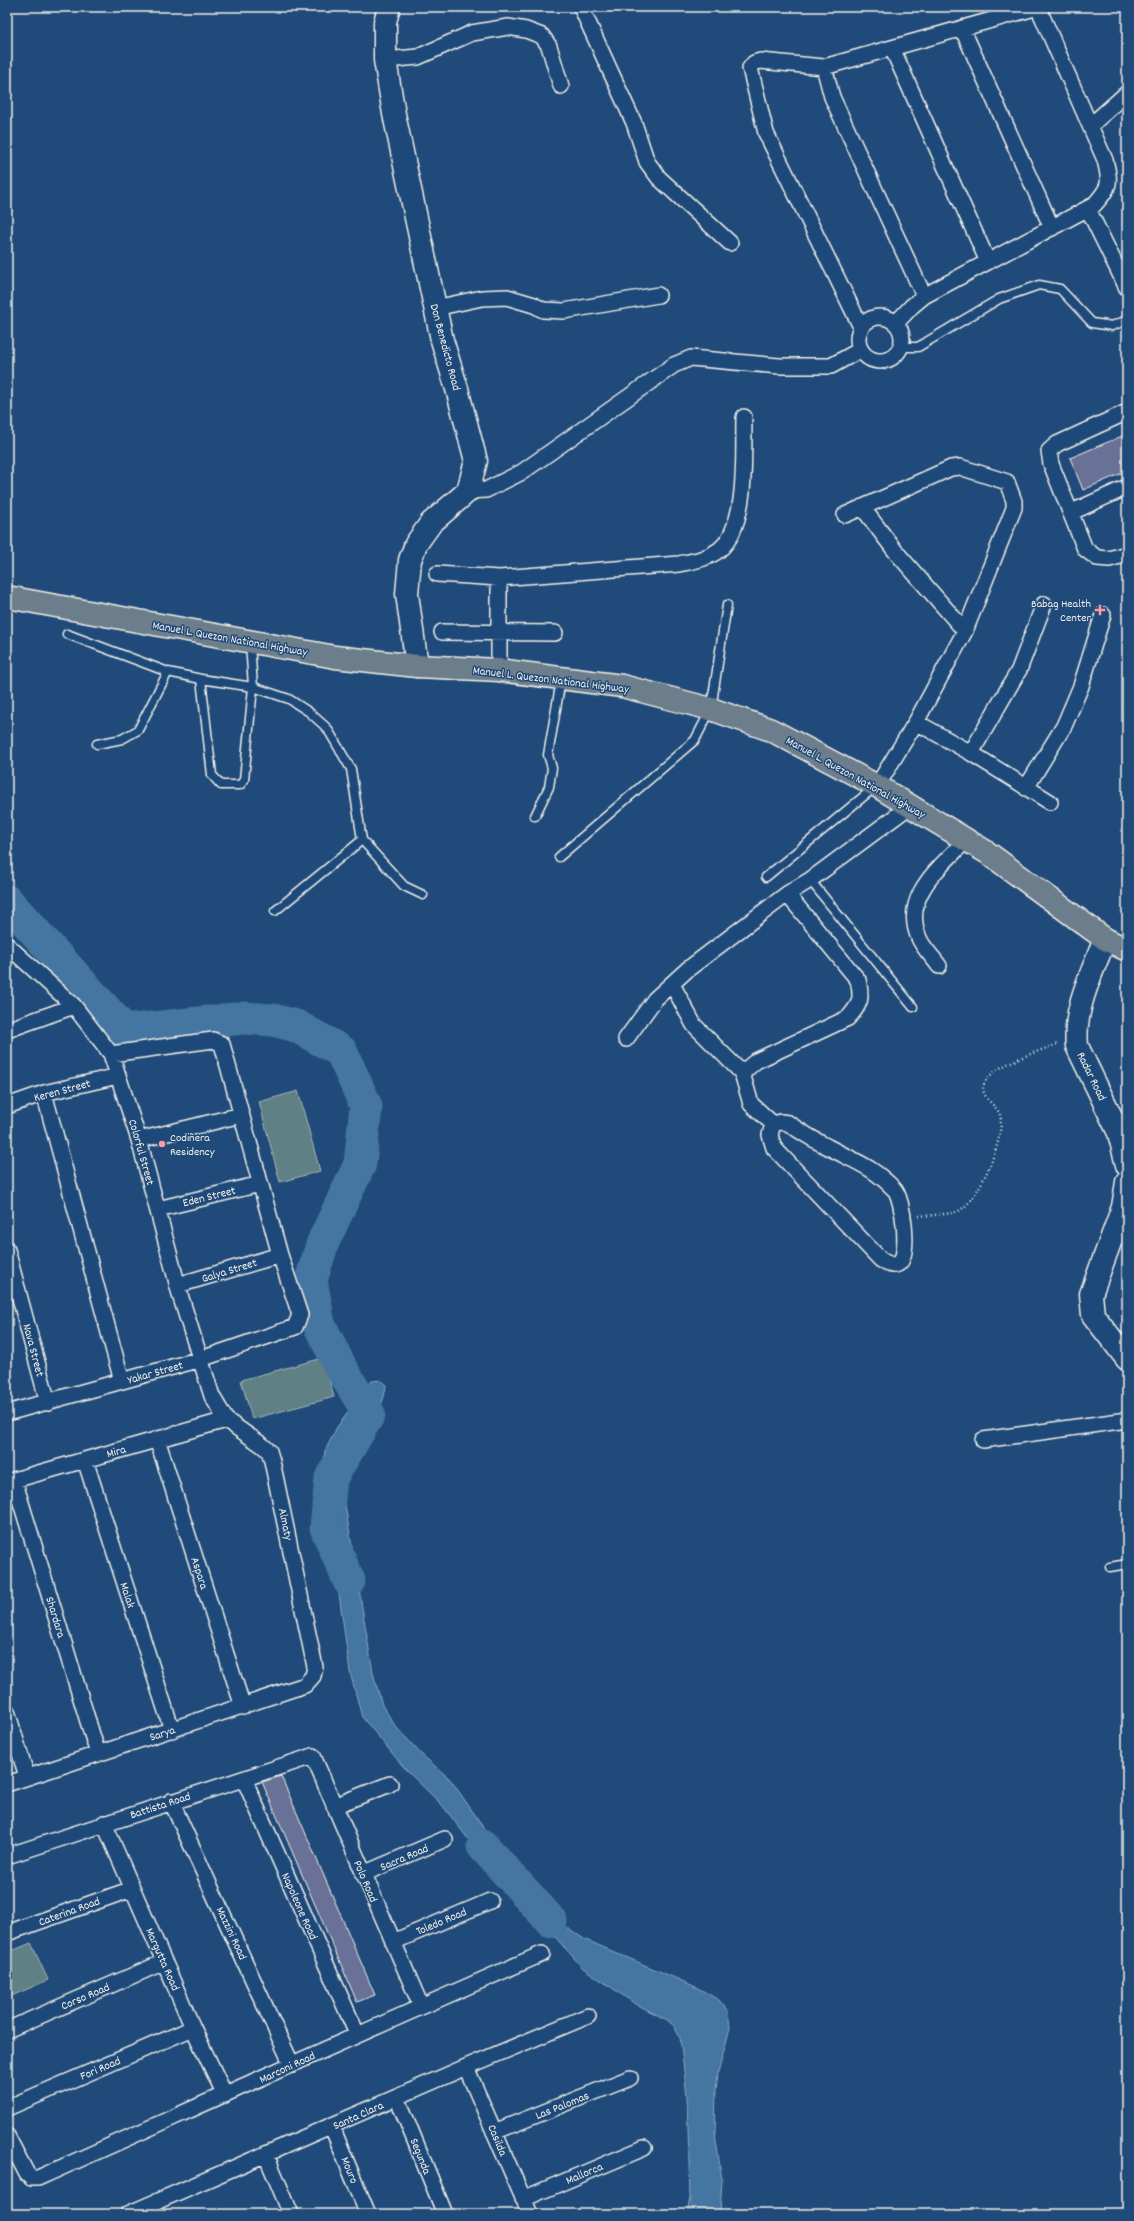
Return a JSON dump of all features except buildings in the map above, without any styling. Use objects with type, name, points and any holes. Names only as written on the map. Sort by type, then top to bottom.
[{"type":"main road","name":"Manuel L. Quezon National Highway","points":[[7,597],[335,657],[417,666],[499,670],[622,686],[712,709],[771,730],[877,786],[988,853],[1105,939],[1127,950]]},
{"type":"street","name":"Don Benedicto Road","points":[[389,7],[385,22],[385,60],[394,114],[442,340],[476,461],[468,491]]},
{"type":"street","points":[[581,7],[634,123],[648,162],[659,178],[730,242]]},
{"type":"street","points":[[861,327],[766,133],[750,68],[754,63],[760,61],[824,67],[1038,7],[1105,160],[1110,179],[1105,193],[1088,209],[924,296],[896,323]]},
{"type":"street","points":[[385,60],[427,54],[472,33],[508,27],[526,30],[542,36],[549,46],[561,86]]},
{"type":"street","points":[[962,28],[1052,228]]},
{"type":"street","points":[[892,48],[988,262]]},
{"type":"street","points":[[824,67],[832,97],[924,296]]},
{"type":"street","points":[[1090,126],[1127,93]]},
{"type":"street","points":[[1088,209],[1127,288]]},
{"type":"street","points":[[435,308],[482,298],[507,297],[534,305],[543,310],[564,312],[658,295]]},
{"type":"street","points":[[875,317],[886,318],[896,323],[902,334],[901,347],[893,357],[881,362],[869,359],[860,350],[858,334],[861,327],[875,317]]},
{"type":"street","points":[[417,666],[407,594],[410,560],[416,544],[431,523],[468,491],[486,490],[522,472],[674,365],[691,358],[779,366],[831,366],[860,350]]},
{"type":"street","points":[[1127,412],[1057,444],[1050,451],[1051,464],[1072,512],[1085,549],[1097,558],[1109,559],[1127,554]]},
{"type":"street","points":[[437,574],[499,578],[679,564],[705,558],[719,549],[730,537],[738,517],[741,490],[744,417]]},
{"type":"street","points":[[845,515],[951,468],[960,467],[1007,482],[1014,501],[1014,508],[965,630],[916,722],[877,786]]},
{"type":"street","points":[[1072,512],[1127,487]]},
{"type":"street","points":[[862,507],[896,552],[946,611],[965,630]]},
{"type":"street","points":[[499,578],[499,670]]},
{"type":"street","points":[[971,753],[1019,670],[1044,604]]},
{"type":"street","points":[[1026,788],[1064,726],[1081,686],[1103,615]]},
{"type":"street","points":[[442,632],[555,633]]},
{"type":"street","points":[[916,722],[971,753],[1050,802]]},
{"type":"street","points":[[626,1039],[655,999],[688,969],[788,894],[810,880],[910,806]]},
{"type":"street","points":[[939,966],[920,939],[914,921],[915,902],[922,889],[966,840]]},
{"type":"street","points":[[742,1073],[756,1060],[848,1018],[856,1010],[862,996],[858,980],[788,894]]},
{"type":"street","name":"Radar Road","points":[[1105,939],[1078,1013],[1076,1036],[1077,1046],[1119,1133],[1127,1165]]},
{"type":"street","name":"Colorful Street","points":[[7,945],[74,1006],[111,1054],[139,1140],[178,1286],[212,1396]]},
{"type":"street","points":[[672,984],[694,1025],[742,1073],[751,1104],[773,1124]]},
{"type":"street","points":[[7,1030],[74,1006]]},
{"type":"street","points":[[111,1054],[212,1040],[222,1044],[280,1255]]},
{"type":"street","name":"Keren Street","points":[[7,1106],[44,1093],[118,1076]]},
{"type":"street","points":[[44,1093],[122,1382]]},
{"type":"street","points":[[139,1140],[241,1115]]},
{"type":"street","points":[[781,1122],[788,1124],[829,1148],[853,1157],[881,1176],[896,1190],[906,1233],[902,1259],[899,1264],[892,1266],[881,1260],[774,1148],[770,1135],[773,1124],[781,1122]]},
{"type":"street","points":[[1127,1182],[1123,1207],[1090,1294],[1093,1315],[1127,1359]]},
{"type":"street","name":"Eden Street","points":[[158,1209],[260,1184]]},
{"type":"street","name":"Nava Street","points":[[7,1250],[48,1403]]},
{"type":"street","name":"Yakar Street","points":[[7,1413],[48,1403],[201,1359],[295,1327],[299,1322],[300,1315],[280,1255]]},
{"type":"street","name":"Galya Street","points":[[178,1286],[280,1255]]},
{"type":"street","name":"Almaty","points":[[212,1396],[226,1420],[269,1451],[314,1658],[315,1667],[313,1676]]},
{"type":"street","name":"Mira","points":[[11,1481],[226,1420]]},
{"type":"street","points":[[983,1440],[1127,1420]]},
{"type":"street","name":"Aspara","points":[[157,1439],[243,1707]]},
{"type":"street","name":"Malak","points":[[85,1460],[172,1730]]},
{"type":"street","name":"Shardara","points":[[11,1481],[98,1754]]},
{"type":"street","name":"Sarya","points":[[7,1784],[243,1707],[305,1685],[313,1676]]},
{"type":"street","points":[[7,1712],[27,1777]]},
{"type":"street","name":"Battista Road","points":[[7,1856],[171,1801],[313,1756]]},
{"type":"street","name":"Polo Road","points":[[313,1756],[421,2006]]},
{"type":"street","name":"Napoleone Road","points":[[244,1779],[357,2034]]},
{"type":"street","points":[[334,1806],[390,1784]]},
{"type":"street","name":"Mazzini Road","points":[[171,1801],[292,2065]]},
{"type":"street","name":"Margutta Road","points":[[104,1823],[193,2028],[225,2095]]},
{"type":"street","name":"Sacra Road","points":[[363,1874],[445,1839]]},
{"type":"street","name":"Caterina Road","points":[[7,1934],[132,1889]]},
{"type":"street","name":"Toledo Road","points":[[393,1942],[490,1901]]},
{"type":"street","name":"Marconi Road","points":[[7,2136],[27,2174],[31,2178],[38,2178],[292,2065],[357,2034],[542,1954]]},
{"type":"street","name":"Corso Road","points":[[7,2030],[164,1962]]},
{"type":"street","name":"Santa Clara","points":[[128,2214],[219,2173],[266,2155],[466,2067],[588,2016]]},
{"type":"street","name":"Fori Road","points":[[7,2108],[193,2028]]},
{"type":"street","name":"Casilda","points":[[466,2067],[530,2214]]},
{"type":"street","name":"Las Palomas","points":[[494,2132],[630,2078]]},
{"type":"street","name":"Segunda","points":[[397,2097],[445,2214]]},
{"type":"street","name":"Mouro","points":[[332,2126],[368,2214]]},
{"type":"street","name":"Mallorca","points":[[523,2199],[644,2148]]},
{"type":"street","points":[[266,2155],[291,2214]]},
{"type":"lane","points":[[901,347],[918,347],[999,299],[1040,285],[1060,289],[1092,323],[1112,326],[1127,320]]},
{"type":"lane","points":[[560,857],[695,740],[712,709],[727,605]]},
{"type":"lane","points":[[67,634],[168,672],[201,680],[253,687],[289,699],[309,712],[327,728],[351,768],[362,840],[404,886],[423,895]]},
{"type":"lane","points":[[201,680],[212,775],[221,785],[240,785],[244,780],[253,687],[250,642]]},
{"type":"lane","points":[[98,744],[122,739],[138,730],[168,672]]},
{"type":"lane","points":[[535,816],[549,787],[552,768],[548,755],[562,677]]},
{"type":"lane","points":[[766,877],[877,786]]},
{"type":"lane","points":[[275,910],[362,840]]},
{"type":"lane","points":[[810,880],[914,1007]]},
{"type":"lane","points":[[1110,1567],[1127,1564]]},
{"type":"path","points":[[902,1218],[959,1211],[968,1205],[991,1164],[998,1142],[1001,1121],[1000,1113],[984,1091],[984,1086],[990,1074],[1002,1067],[1076,1036]]},
{"type":"green space","points":[[298,1091],[320,1171],[280,1182],[259,1102]]},
{"type":"green space","points":[[323,1358],[334,1397],[252,1419],[241,1380]]},
{"type":"green space","points":[[31,1943],[48,1980],[7,1998],[7,1953]]},
{"type":"water","points":[[380,1380],[386,1385],[380,1407],[375,1417],[349,1455],[343,1467],[341,1481],[373,1673],[382,1705],[396,1727],[422,1755],[450,1779],[480,1822],[502,1865],[517,1883],[551,1916],[584,1939],[696,1987],[719,2000],[728,2011],[730,2028],[718,2073],[716,2090],[715,2134],[722,2180],[720,2214],[687,2214],[690,2198],[687,2096],[680,2038],[674,2026],[667,2020],[634,2003],[583,1968],[479,1853],[442,1805],[407,1771],[362,1717],[350,1672],[322,1473],[325,1451],[337,1427],[372,1381]]},
{"type":"waterway","points":[[7,901],[125,1031],[244,1018],[273,1020],[296,1026],[341,1051],[366,1106],[360,1164],[323,1242],[311,1280],[319,1324],[341,1368],[369,1414],[331,1478],[326,1528],[349,1581]]},
{"type":"waterway","points":[[483,1846],[551,1921]]},
{"type":"place","name":"Babag Health Center","points":[[1100,610]]},
{"type":"place","name":"Codiñera Residency","points":[[162,1144]]}]
